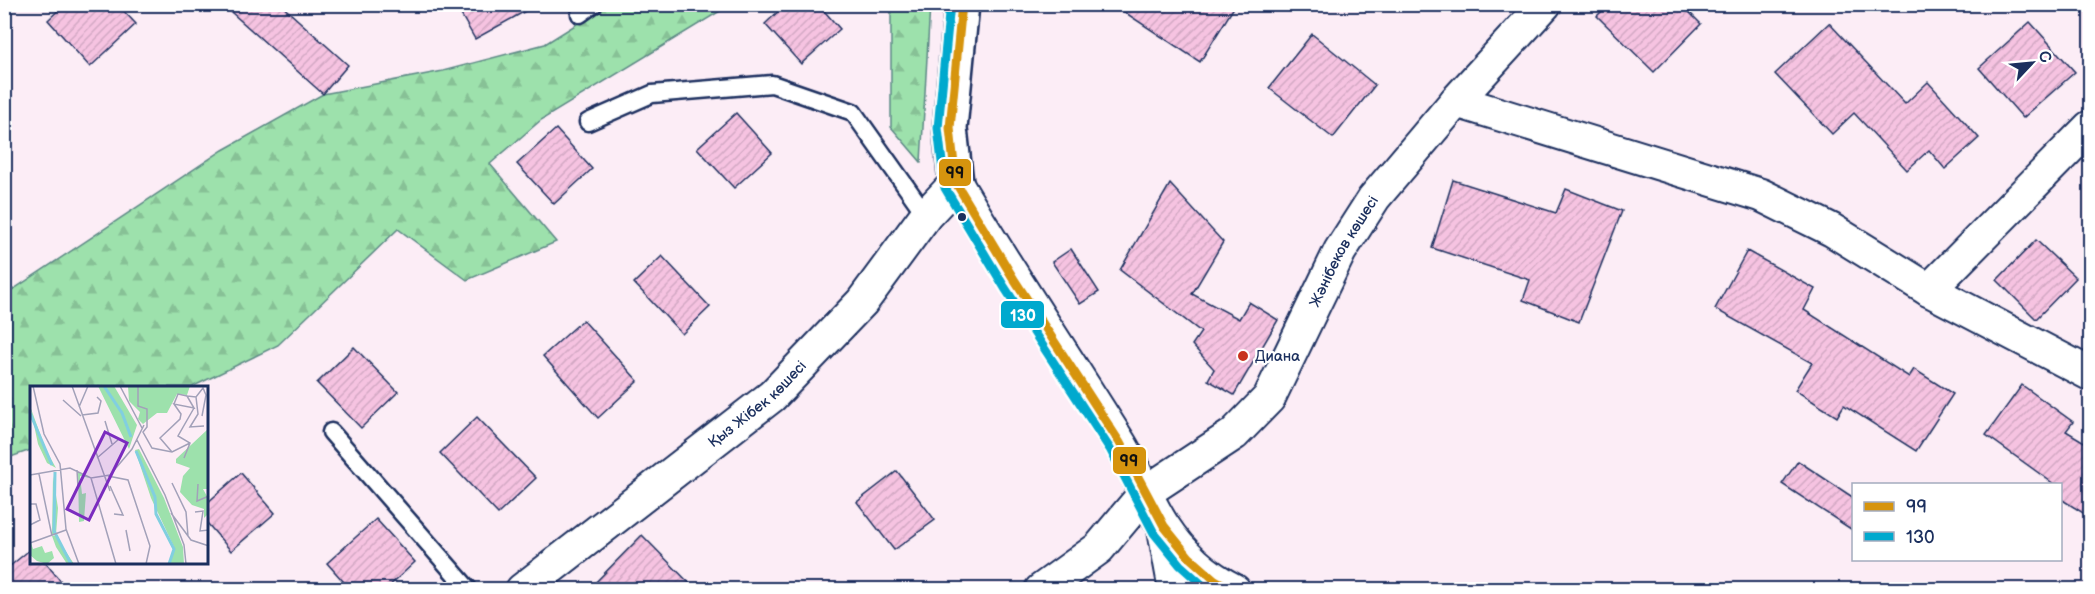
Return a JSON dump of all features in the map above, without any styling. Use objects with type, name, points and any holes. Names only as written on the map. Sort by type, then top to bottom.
[{"type":"street","points":[[962,4],[950,128],[956,183],[1015,280],[1120,443],[1164,526],[1189,557],[1215,580],[1234,590]]},
{"type":"street","name":"Жәнібеков көшесі","points":[[1146,492],[1234,434],[1269,398],[1340,251],[1374,198],[1456,101],[1545,4]]},
{"type":"street","points":[[1456,101],[1761,195],[1832,230],[1929,290],[2091,374]]},
{"type":"street","points":[[1929,290],[2091,127]]},
{"type":"street","name":"Қыз Жібек көшесі","points":[[522,590],[772,396],[862,302],[926,214],[956,183]]},
{"type":"street","points":[[1041,590],[1099,548],[1146,492]]},
{"type":"street","points":[[1164,526],[1175,590]]},
{"type":"lane","points":[[580,14],[594,4]]},
{"type":"lane","points":[[588,122],[652,93],[772,84],[853,112],[926,214]]},
{"type":"lane","points":[[331,432],[469,590]]},
{"type":"green space","points":[[607,5],[730,5],[541,120],[490,164],[556,242],[467,280],[398,229],[278,345],[194,386],[30,386],[30,450],[5,459],[5,295],[223,150],[323,94],[443,71],[545,44]]},
{"type":"green space","points":[[891,5],[930,5],[921,162],[891,127]]},
{"type":"building","points":[[65,4],[117,4],[136,24],[90,67],[48,20]]},
{"type":"building","points":[[222,4],[280,4],[348,65],[323,94]]},
{"type":"building","points":[[455,4],[538,4],[475,39]]},
{"type":"building","points":[[786,4],[818,4],[840,29],[801,64],[765,24]]},
{"type":"building","points":[[1112,4],[1236,4],[1200,62]]},
{"type":"building","points":[[1609,4],[1681,4],[1701,24],[1654,72],[1597,16]]},
{"type":"building","points":[[2030,22],[2075,72],[2023,118],[1979,68]]},
{"type":"building","points":[[1829,23],[1905,104],[1928,82],[1979,138],[1945,169],[1929,150],[1907,170],[1854,113],[1832,134],[1775,74]]},
{"type":"building","points":[[1312,34],[1375,85],[1333,138],[1269,88]]},
{"type":"building","points":[[736,113],[772,153],[734,188],[697,148]]},
{"type":"building","points":[[556,129],[592,169],[554,204],[517,164]]},
{"type":"building","points":[[1453,180],[1556,213],[1566,189],[1622,211],[1579,322],[1523,300],[1530,280],[1432,248]]},
{"type":"building","points":[[1170,184],[1223,242],[1192,294],[1239,319],[1249,302],[1278,320],[1234,395],[1208,380],[1214,369],[1192,345],[1201,332],[1120,270]]},
{"type":"building","points":[[2036,240],[2076,278],[2036,319],[1997,280]]},
{"type":"building","points":[[1071,249],[1099,292],[1080,304],[1052,262]]},
{"type":"building","points":[[1747,251],[1815,289],[1804,310],[1909,377],[1914,369],[1953,394],[1916,451],[1844,405],[1837,417],[1795,390],[1812,363],[1715,309]]},
{"type":"building","points":[[662,256],[710,307],[682,334],[634,283]]},
{"type":"building","points":[[583,320],[638,381],[598,418],[543,356]]},
{"type":"building","points":[[354,347],[398,392],[361,428],[317,383]]},
{"type":"building","points":[[2022,385],[2073,422],[2066,431],[2091,446],[2091,518],[2062,500],[2062,483],[2053,483],[1986,435]]},
{"type":"building","points":[[477,417],[536,478],[498,514],[440,453]]},
{"type":"building","points":[[1798,461],[1852,497],[1852,530],[1782,484]]},
{"type":"building","points":[[897,471],[935,520],[894,550],[857,502]]},
{"type":"building","points":[[241,473],[275,513],[231,551],[208,524],[208,502]]},
{"type":"building","points":[[376,519],[415,562],[385,590],[351,590],[327,563]]},
{"type":"building","points":[[642,535],[696,590],[588,590]]},
{"type":"building","points":[[30,550],[30,564],[47,564],[68,590],[4,590],[4,571]]},
{"type":"transit line","name":"130","points":[[950,4],[938,128],[945,188],[1005,288],[1110,449],[1154,533],[1180,565],[1208,590]]},
{"type":"transit line","name":"99","points":[[962,4],[950,128],[956,183],[1015,281],[1120,443],[1164,526],[1189,557],[1215,580],[1233,590]]},
{"type":"place","name":"Диана","points":[[1243,356]]}]
